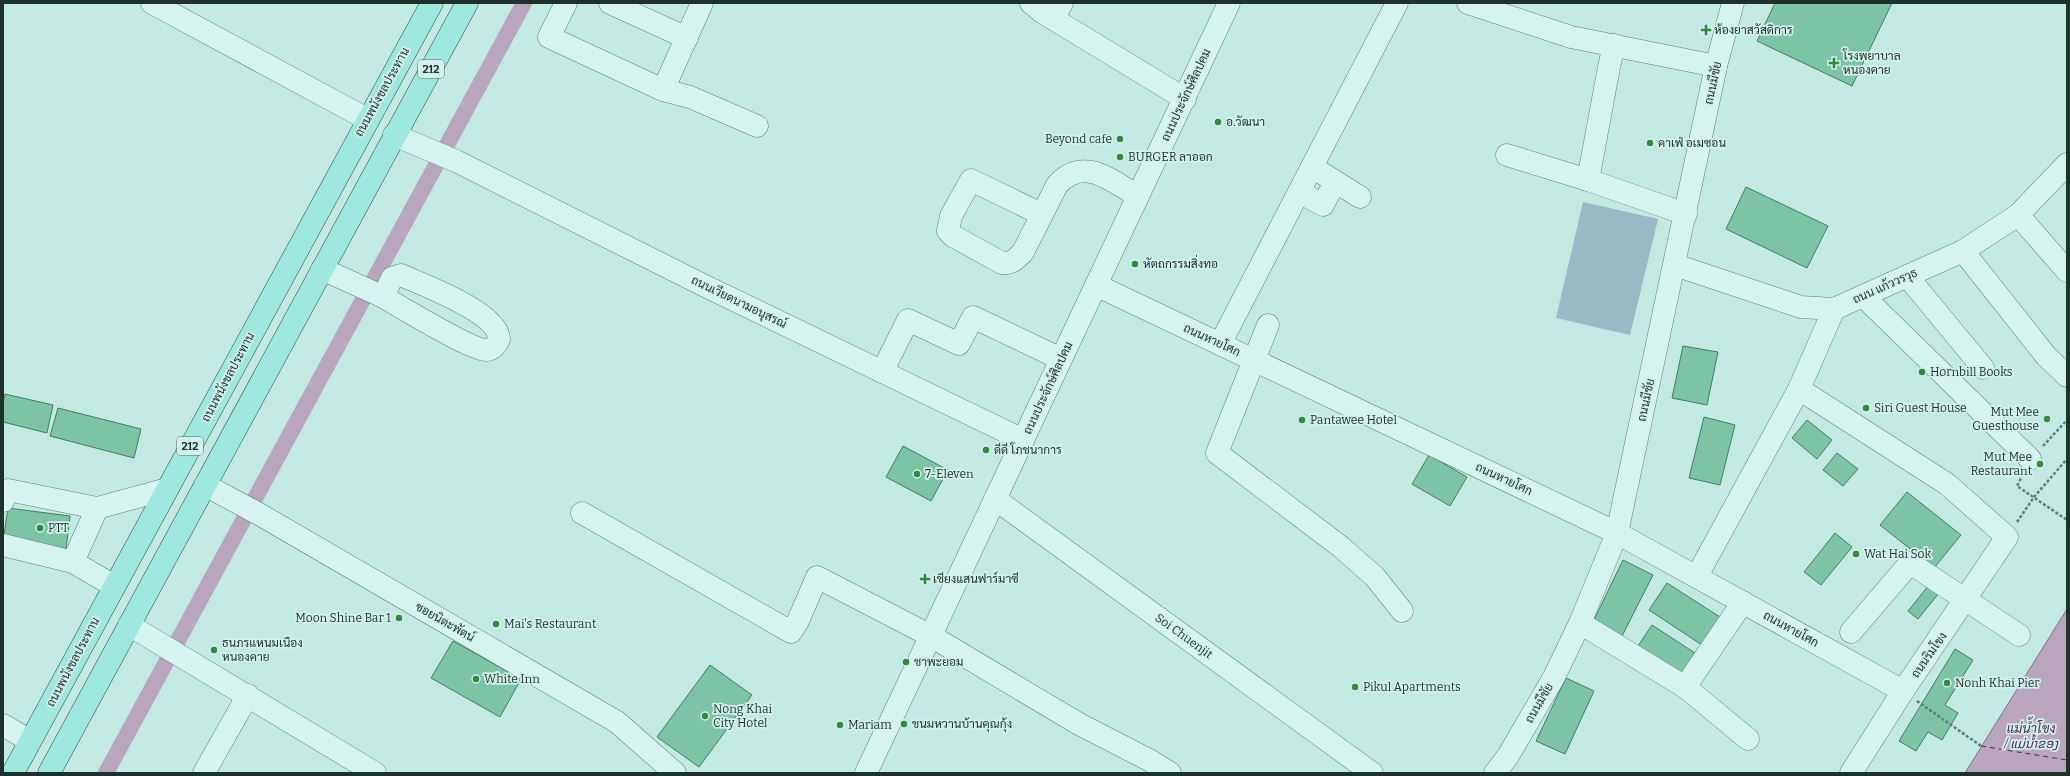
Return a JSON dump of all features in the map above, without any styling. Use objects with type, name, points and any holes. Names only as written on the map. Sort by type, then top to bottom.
[{"type":"main road","name":"ถนนพนังชลประทาน","points":[[13,773],[367,119],[432,3]]},
{"type":"main road","name":"212","points":[[49,773],[467,3]]},
{"type":"main road","points":[[367,119],[394,135]]},
{"type":"street","points":[[152,3],[367,119]]},
{"type":"street","points":[[566,3],[549,37],[663,90],[690,97],[757,126]]},
{"type":"street","points":[[610,3],[686,38]]},
{"type":"street","points":[[663,90],[702,3]]},
{"type":"street","points":[[1031,3],[1058,11],[1185,99]]},
{"type":"street","name":"ถนนประจักษ์ศิลปคม","points":[[866,773],[1229,3]]},
{"type":"street","points":[[1220,344],[1397,3]]},
{"type":"street","points":[[1468,3],[1571,37],[1716,66]]},
{"type":"street","name":"ถนนมีชัย","points":[[1496,773],[1508,756],[1554,677],[1580,623],[1617,533],[1686,214],[1716,66],[1733,3]]},
{"type":"street","points":[[1588,180],[1614,45]]},
{"type":"street","name":"ถนนเวียดนามอนุสรณ์","points":[[394,135],[422,145],[456,161],[882,372],[1023,440]]},
{"type":"street","points":[[1507,155],[1588,180],[1686,214]]},
{"type":"street","name":"ถนน แก้ววรวุธ","points":[[1675,265],[1801,308],[1834,309],[1963,251],[2018,215],[2067,164]]},
{"type":"street","points":[[1312,166],[1360,197]]},
{"type":"street","points":[[1041,214],[1057,186],[1064,178],[1072,172],[1082,170],[1096,172],[1138,196]]},
{"type":"street","points":[[1299,192],[1329,209],[1335,182]]},
{"type":"street","points":[[2018,215],[2067,270]]},
{"type":"street","points":[[1963,251],[2046,356],[2067,376]]},
{"type":"street","points":[[322,269],[379,295],[477,349],[489,350],[493,348],[499,338],[498,330],[493,323],[477,311],[401,275],[392,278],[379,295]]},
{"type":"street","points":[[1907,276],[1983,368]]},
{"type":"street","name":"ถนนหายโศก","points":[[1096,285],[1617,533],[1903,691]]},
{"type":"street","points":[[1863,296],[2030,459]]},
{"type":"street","points":[[1697,576],[1799,389],[1834,309]]},
{"type":"street","points":[[882,372],[908,320],[958,344],[973,317],[1061,358]]},
{"type":"street","points":[[1268,325],[1253,359],[1217,453],[1341,547],[1375,577],[1402,611]]},
{"type":"street","points":[[1799,389],[1947,484],[2007,537]]},
{"type":"street","name":"ซอยนิตะพัตน์","points":[[205,485],[251,510],[617,722],[675,773]]},
{"type":"street","points":[[3,501],[8,490],[97,508],[167,489]]},
{"type":"street","name":"Soi Chuenjit","points":[[995,499],[1372,773]]},
{"type":"street","points":[[72,562],[97,508]]},
{"type":"street","points":[[582,513],[791,632],[798,621],[817,577],[931,636],[1079,724],[1151,761],[1170,773]]},
{"type":"street","name":"ถนนริมโขง","points":[[1851,773],[1903,691],[1966,600],[2007,537]]},
{"type":"street","points":[[3,545],[72,562],[114,586]]},
{"type":"street","points":[[1851,632],[1910,563],[2019,635]]},
{"type":"street","points":[[1685,687],[1743,602]]},
{"type":"street","points":[[1580,623],[1685,687],[1748,739]]},
{"type":"street","points":[[129,625],[248,695],[347,766],[375,773]]},
{"type":"street","points":[[204,773],[248,695]]},
{"type":"street","points":[[3,725],[30,741]]},
{"type":"path","points":[[2007,537],[2034,497],[2067,459]]},
{"type":"path","points":[[2034,497],[2067,520]]},
{"type":"path","points":[[1903,691],[1981,746]]},
{"type":"shaded area","points":[[1583,202],[1658,219],[1630,335],[1556,318]]},
{"type":"water","name":"แม่น้ำโขง / ແມ່ນ້ຳຂອງ","points":[[2067,609],[2067,773],[1965,773]]},
{"type":"building","name":"โรงพยาบาล หนองคาย","points":[[1775,3],[1892,3],[1852,86],[1757,41]]},
{"type":"building","points":[[1746,187],[1828,226],[1807,268],[1726,229]]},
{"type":"building","points":[[1683,346],[1718,352],[1707,405],[1672,398]]},
{"type":"building","points":[[5,394],[53,405],[47,433],[3,422],[3,403]]},
{"type":"building","points":[[58,408],[141,429],[134,458],[50,436]]},
{"type":"building","points":[[1704,417],[1735,425],[1720,485],[1689,478]]},
{"type":"building","points":[[1807,420],[1832,440],[1817,459],[1792,438]]},
{"type":"building","name":"7-Eleven","points":[[903,446],[948,470],[931,501],[886,477]]},
{"type":"building","points":[[1837,453],[1858,469],[1843,486],[1823,470]]},
{"type":"building","points":[[1429,455],[1467,477],[1450,506],[1412,484]]},
{"type":"building","points":[[1907,492],[1961,535],[1934,568],[1880,525]]},
{"type":"building","points":[[8,508],[70,516],[66,549],[3,541]]},
{"type":"building","points":[[1835,533],[1852,547],[1821,585],[1804,572]]},
{"type":"building","points":[[1623,560],[1653,575],[1620,640],[1591,626]]},
{"type":"building","points":[[1667,583],[1720,617],[1702,645],[1649,610]]},
{"type":"building","points":[[1929,585],[1939,593],[1918,619],[1908,611]]},
{"type":"building","points":[[1652,625],[1695,653],[1677,680],[1634,652]]},
{"type":"building","name":"White Inn","points":[[453,641],[521,679],[500,717],[431,678]]},
{"type":"building","name":"Nonh Khai Pier","points":[[1955,649],[1973,660],[1945,705],[1958,713],[1942,740],[1928,732],[1916,751],[1899,741]]},
{"type":"building","name":"Nong Khai City Hotel","points":[[710,665],[752,695],[699,767],[657,737]]},
{"type":"building","points":[[1566,678],[1594,691],[1565,754],[1536,741]]},
{"type":"waterway","points":[[106,773],[524,3]]},
{"type":"ferry route","points":[[1981,746],[2067,760]]},
{"type":"place","name":"ห้องยาสวัสดิการ","points":[[1706,30]]},
{"type":"place","name":"โรงพยาบาล หนองคาย","points":[[1834,63]]},
{"type":"place","name":"อ.วัฒนา","points":[[1218,122]]},
{"type":"place","name":"Beyond cafe","points":[[1120,139]]},
{"type":"place","name":"คาเฟ่ อเมซอน","points":[[1650,143]]},
{"type":"place","name":"BURGER ลาออก","points":[[1120,157]]},
{"type":"place","name":"หัตถกรรมสิ่งทอ","points":[[1135,264]]},
{"type":"place","name":"Hornbill Books","points":[[1922,372]]},
{"type":"place","name":"Siri Guest House","points":[[1866,408]]},
{"type":"place","name":"Mut Mee Guesthouse","points":[[2047,419]]},
{"type":"place","name":"Pantawee Hotel","points":[[1302,420]]},
{"type":"place","name":"ดีดี โภชนาการ","points":[[986,450]]},
{"type":"place","name":"Mut Mee Restaurant","points":[[2040,464]]},
{"type":"place","name":"7-Eleven","points":[[917,474]]},
{"type":"place","name":"PTT","points":[[40,528]]},
{"type":"place","name":"Wat Hai Sok","points":[[1856,554]]},
{"type":"place","name":"เชียงแสนฟาร์มาซี","points":[[925,579]]},
{"type":"place","name":"Moon Shine Bar 1","points":[[399,618]]},
{"type":"place","name":"Mai's Restaurant","points":[[496,624]]},
{"type":"place","name":"ธนภรแหนมเนือง หนองคาย","points":[[214,650]]},
{"type":"place","name":"ชาพะยอม","points":[[906,662]]},
{"type":"place","name":"White Inn","points":[[476,679]]},
{"type":"place","name":"Nonh Khai Pier","points":[[1947,683]]},
{"type":"place","name":"Pikul Apartments","points":[[1355,687]]},
{"type":"place","name":"Nong Khai City Hotel","points":[[705,716]]},
{"type":"place","name":"ขนมหวานบ้านคุณกุ้ง","points":[[904,724]]},
{"type":"place","name":"Mariam","points":[[840,725]]}]
